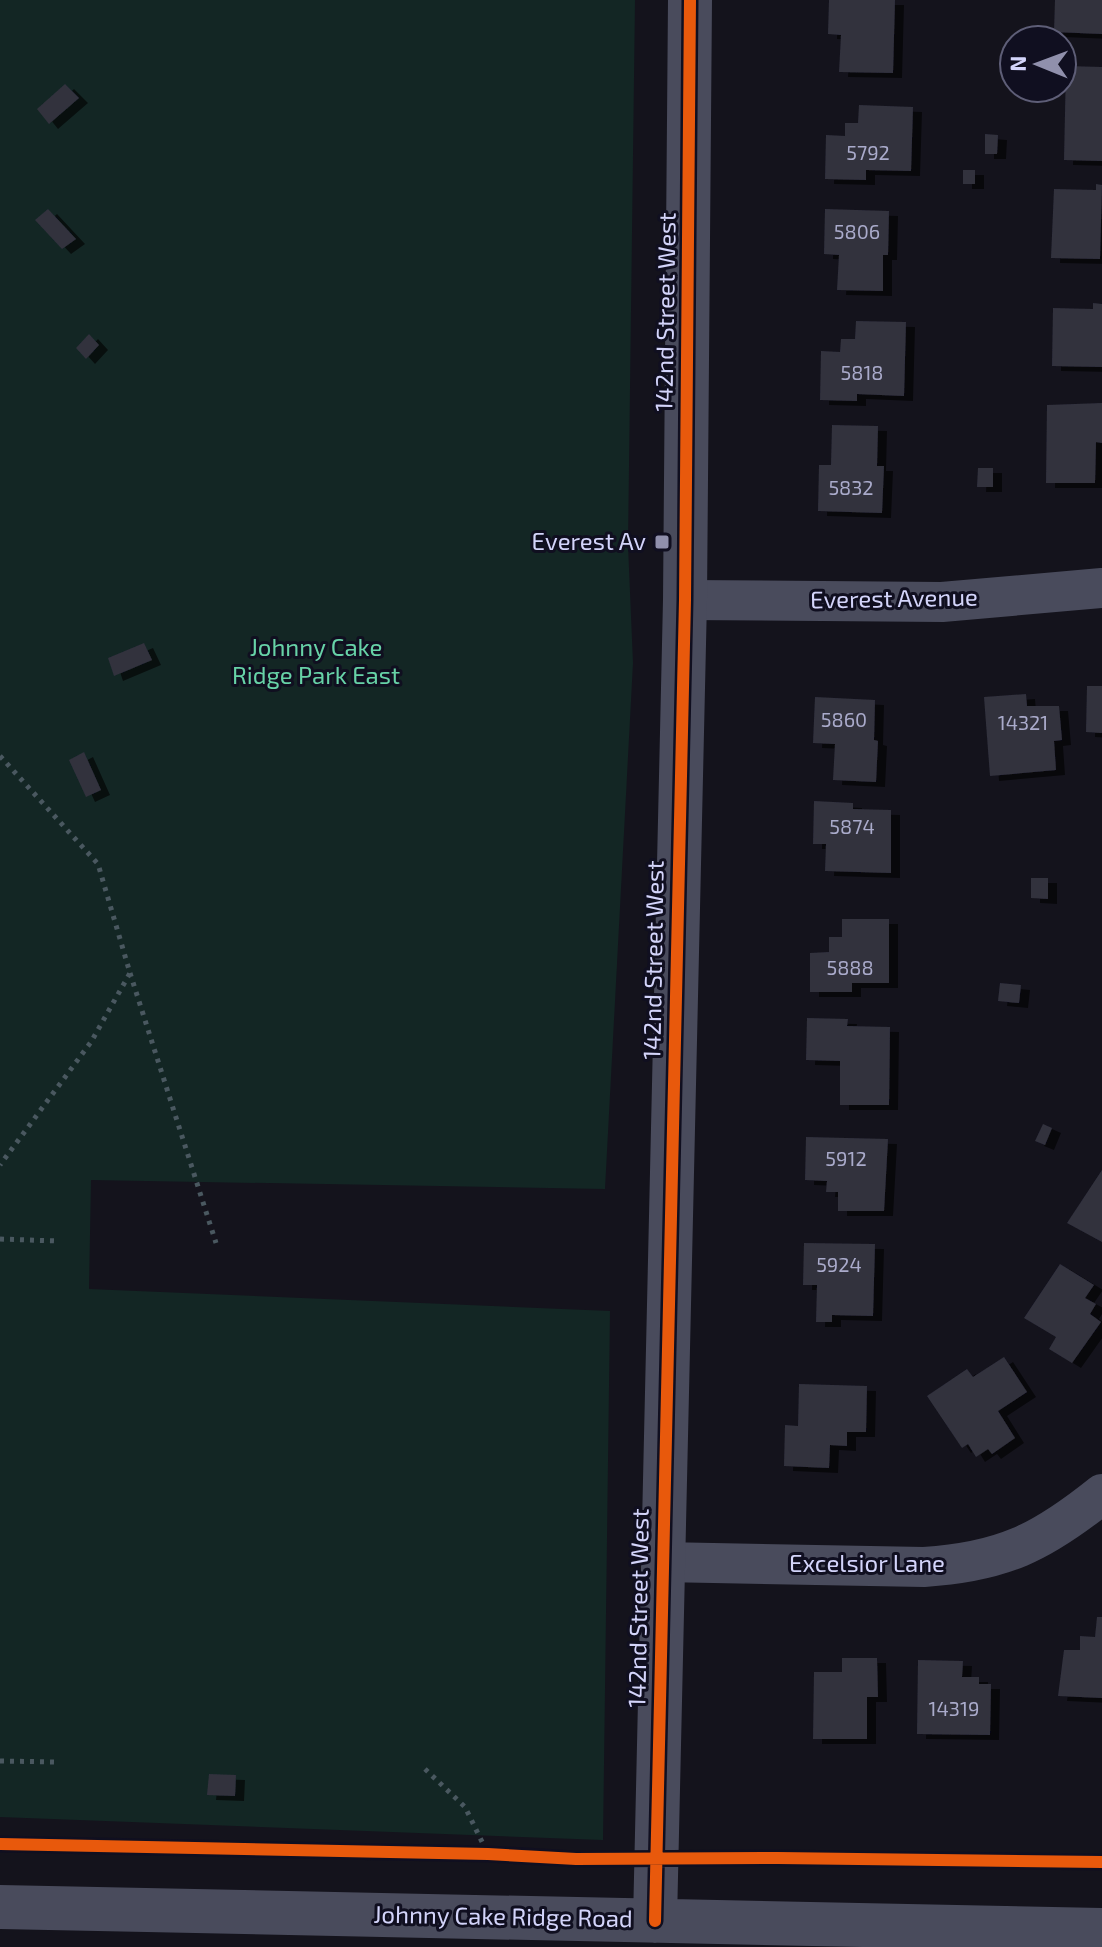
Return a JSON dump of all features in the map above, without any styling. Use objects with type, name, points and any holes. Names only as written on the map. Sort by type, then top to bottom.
[{"type":"street","name":"142nd Street West","points":[[655,1921],[685,600],[690,0]]},
{"type":"street","name":"Everest Avenue","points":[[685,600],[942,602],[1102,588]]},
{"type":"street","name":"Excelsior Lane","points":[[662,1562],[924,1567],[961,1564],[1002,1555],[1039,1540],[1102,1494]]},
{"type":"street","name":"Johnny Cake Ridge Road","points":[[0,1907],[1102,1930]]},
{"type":"path","points":[[0,756],[98,864],[216,1243]]},
{"type":"path","points":[[0,1165],[91,1042],[130,973]]},
{"type":"path","points":[[0,1239],[58,1241]]},
{"type":"path","points":[[0,1761],[55,1762]]},
{"type":"path","points":[[425,1769],[465,1807],[488,1854]]},
{"type":"path","points":[[472,1854],[503,1855]]},
{"type":"green space","name":"Johnny Cake Ridge Park East","points":[[0,0],[635,0],[628,545],[633,663],[605,1189],[91,1180],[89,1289],[610,1311],[603,1840],[0,1817]]},
{"type":"building","points":[[829,0],[895,0],[893,73],[839,72],[841,35],[828,34]]},
{"type":"building","points":[[1055,0],[1102,0],[1102,34],[1078,33],[1078,24],[1054,24]]},
{"type":"building","points":[[1078,66],[1102,67],[1102,161],[1064,160],[1065,104],[1078,104]]},
{"type":"building","points":[[65,84],[79,98],[49,124],[37,109]]},
{"type":"building","points":[[859,105],[913,107],[911,171],[866,170],[866,180],[825,179],[826,135],[845,136],[845,123],[858,123]]},
{"type":"building","points":[[985,134],[998,135],[997,154],[985,154]]},
{"type":"building","points":[[963,170],[975,170],[975,184],[963,184]]},
{"type":"building","points":[[1096,184],[1102,185],[1100,259],[1051,258],[1054,189],[1096,190]]},
{"type":"building","points":[[48,209],[76,239],[62,249],[35,220]]},
{"type":"building","points":[[825,209],[889,211],[888,255],[883,255],[883,291],[837,290],[839,255],[824,254]]},
{"type":"building","points":[[1093,303],[1102,304],[1102,367],[1052,366],[1053,308],[1093,309]]},
{"type":"building","points":[[856,321],[906,322],[904,396],[857,394],[857,401],[820,400],[821,351],[840,352],[841,339],[855,339]]},
{"type":"building","points":[[89,334],[99,345],[86,359],[76,348]]},
{"type":"building","points":[[1102,403],[1102,443],[1096,442],[1095,483],[1046,483],[1047,405]]},
{"type":"building","points":[[832,425],[878,426],[877,466],[884,466],[882,513],[818,511],[819,465],[831,465]]},
{"type":"building","points":[[978,468],[993,468],[993,487],[977,487]]},
{"type":"building","points":[[144,643],[152,660],[114,676],[108,658]]},
{"type":"building","points":[[1087,686],[1102,686],[1102,733],[1086,732]]},
{"type":"building","points":[[1026,694],[1027,706],[1059,706],[1062,740],[1054,741],[1056,770],[990,776],[984,697]]},
{"type":"building","points":[[815,697],[875,700],[874,740],[878,741],[876,782],[833,780],[835,744],[813,743]]},
{"type":"building","points":[[84,752],[101,790],[86,797],[69,760]]},
{"type":"building","points":[[814,801],[853,803],[853,809],[891,810],[891,873],[825,871],[826,844],[813,844]]},
{"type":"building","points":[[1031,878],[1048,878],[1048,899],[1031,898]]},
{"type":"building","points":[[842,919],[889,919],[889,983],[852,983],[852,992],[810,992],[810,953],[829,952],[829,937],[842,937]]},
{"type":"building","points":[[1000,983],[1021,985],[1019,1003],[998,1001]]},
{"type":"building","points":[[807,1018],[848,1019],[847,1026],[890,1027],[889,1105],[840,1105],[840,1061],[806,1060]]},
{"type":"building","points":[[1043,1124],[1052,1128],[1045,1145],[1035,1141]]},
{"type":"building","points":[[806,1137],[888,1139],[884,1211],[838,1211],[838,1192],[826,1192],[827,1181],[805,1180]]},
{"type":"building","points":[[1102,1170],[1102,1242],[1067,1223]]},
{"type":"building","points":[[804,1243],[875,1244],[873,1316],[832,1315],[832,1322],[816,1322],[817,1285],[803,1285]]},
{"type":"building","points":[[1060,1264],[1094,1285],[1085,1298],[1096,1304],[1090,1314],[1101,1322],[1072,1363],[1049,1349],[1056,1337],[1024,1318]]},
{"type":"building","points":[[1004,1357],[1027,1392],[998,1411],[1015,1438],[992,1454],[988,1449],[976,1457],[968,1444],[962,1448],[927,1396],[967,1369],[973,1377]]},
{"type":"building","points":[[799,1384],[867,1386],[866,1432],[847,1432],[847,1446],[830,1445],[829,1468],[784,1466],[785,1425],[798,1426]]},
{"type":"building","points":[[1097,1617],[1102,1617],[1102,1698],[1058,1696],[1064,1650],[1080,1650],[1080,1636],[1095,1637]]},
{"type":"building","points":[[842,1658],[877,1658],[878,1697],[867,1697],[867,1739],[813,1739],[814,1672],[842,1672]]},
{"type":"building","points":[[918,1660],[963,1661],[962,1677],[979,1677],[979,1684],[991,1684],[990,1735],[917,1734]]},
{"type":"building","points":[[209,1774],[236,1775],[235,1796],[207,1795]]},
{"type":"cycle path","points":[[655,1921],[685,600],[690,0]]},
{"type":"cycle path","points":[[0,1844],[488,1854],[576,1859],[1102,1862]]},
{"type":"place","name":"Everest Av","points":[[662,542]]}]
